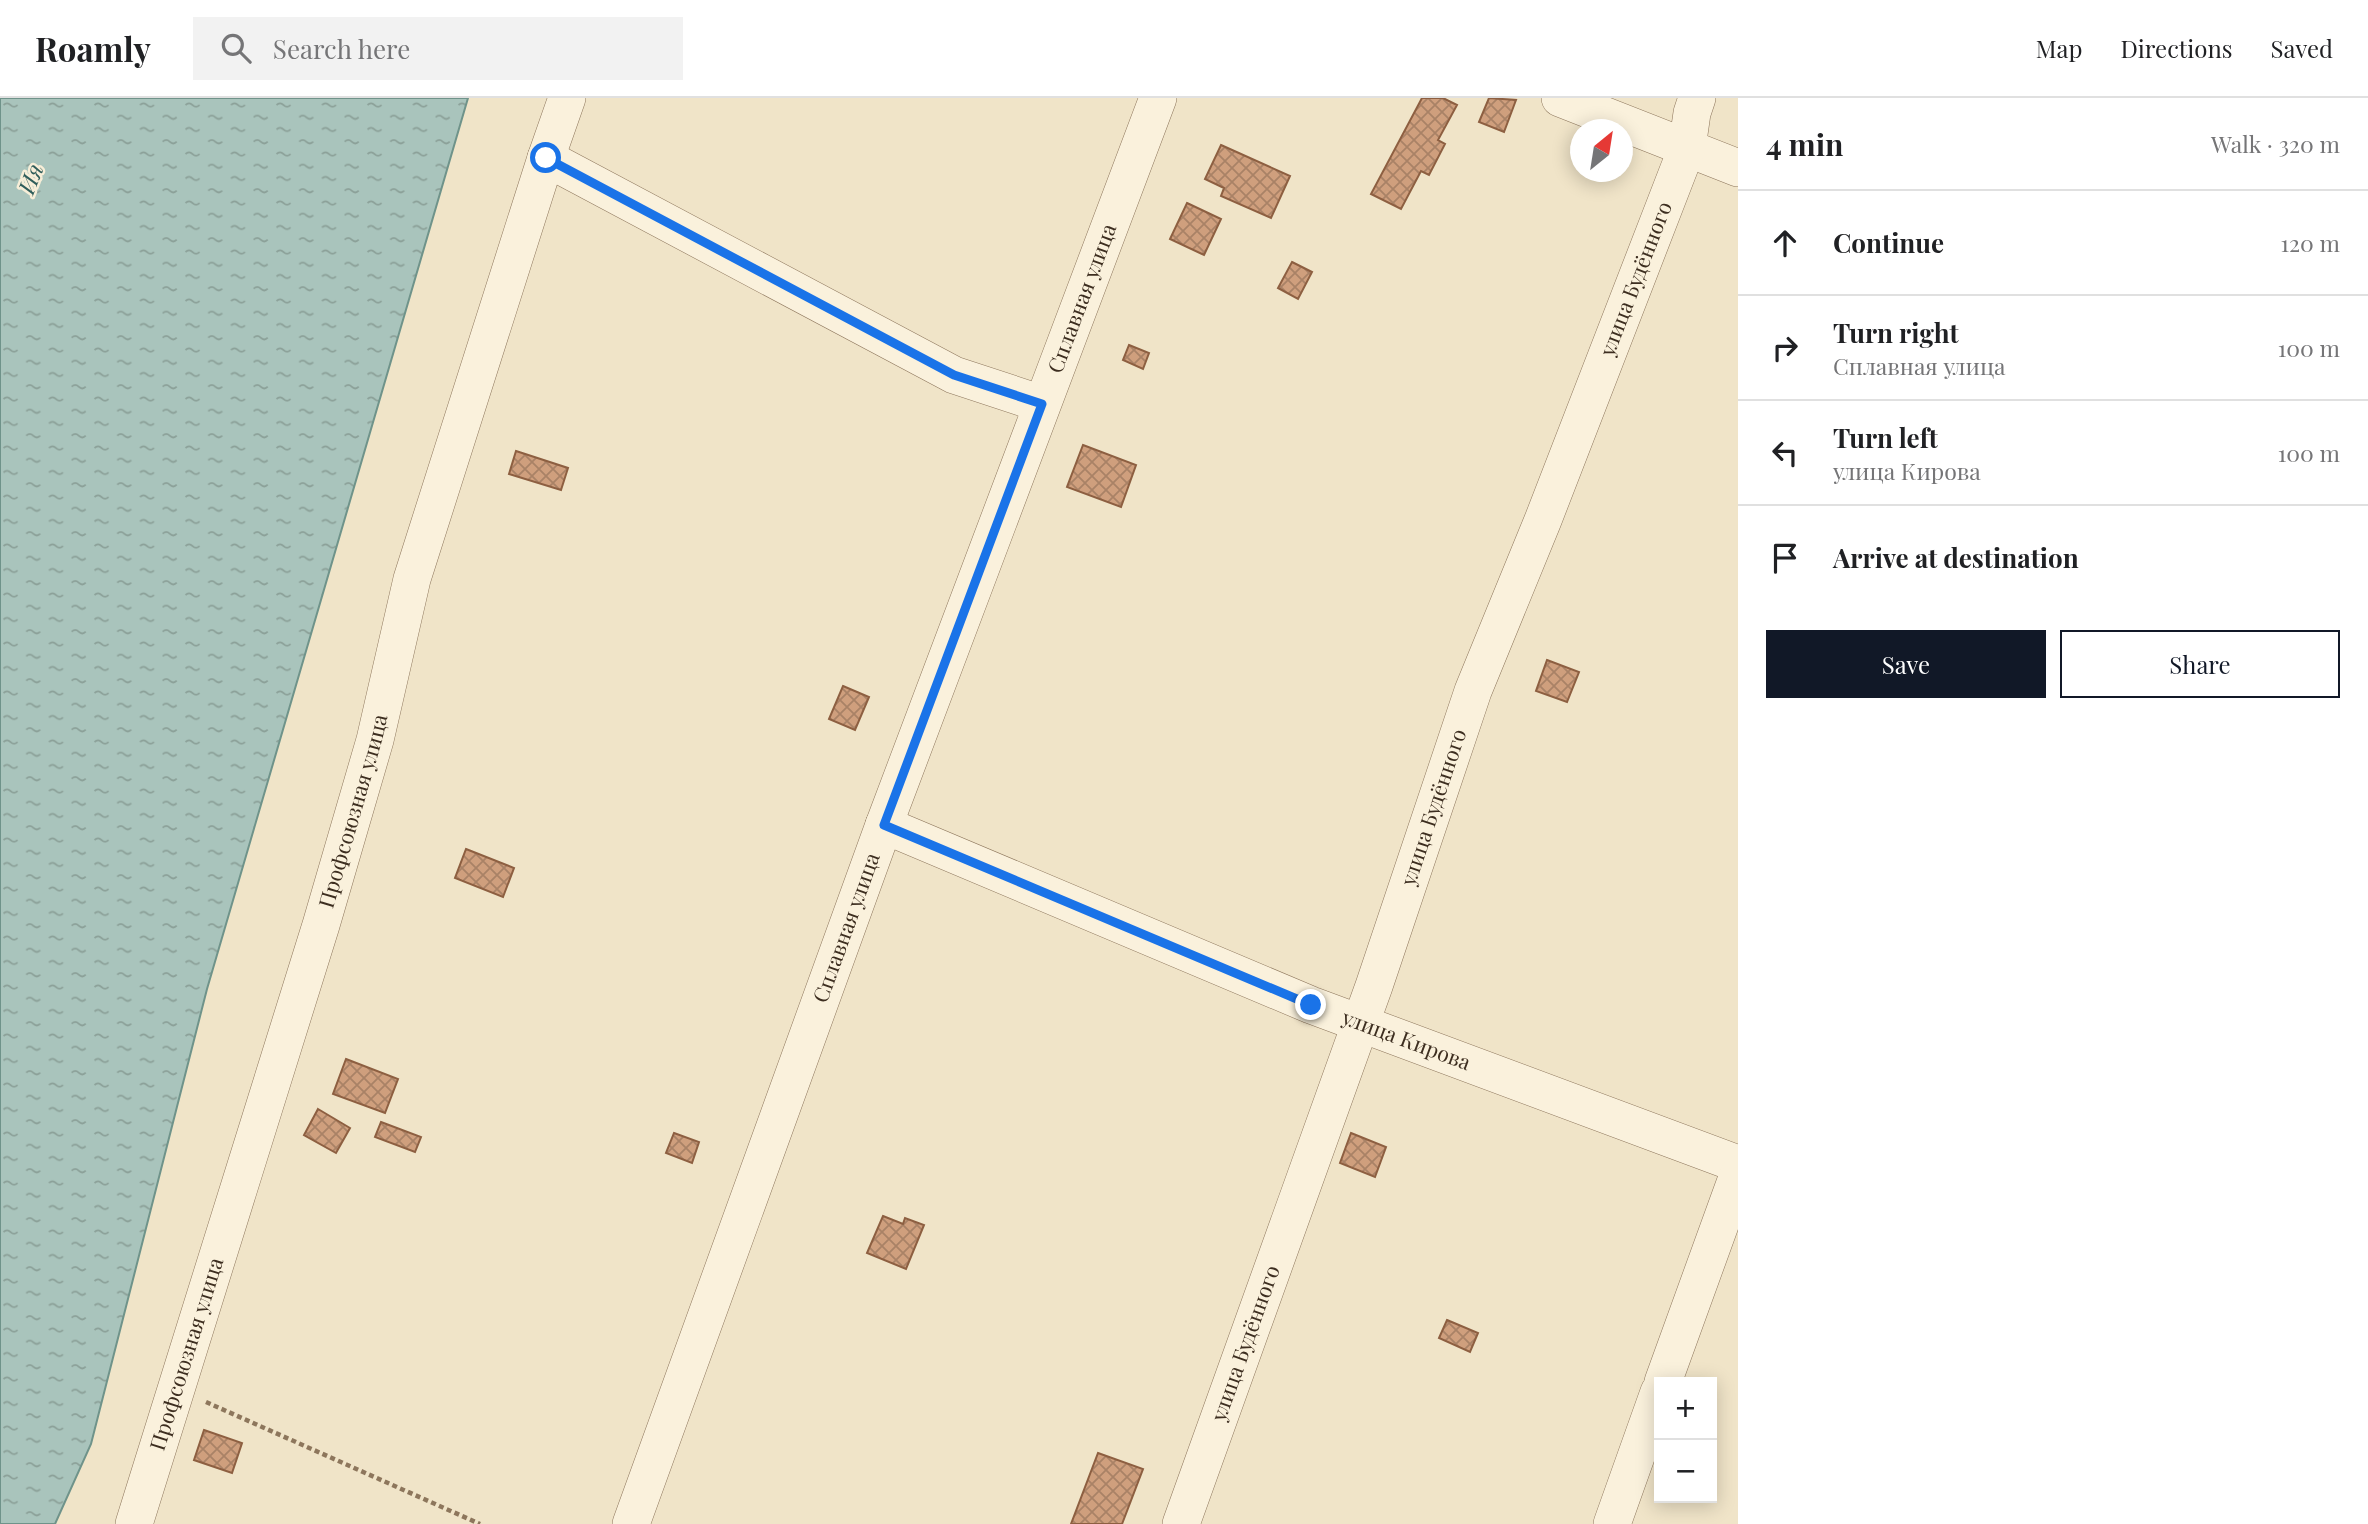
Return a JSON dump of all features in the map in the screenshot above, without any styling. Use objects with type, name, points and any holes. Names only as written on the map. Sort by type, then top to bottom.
[{"type":"street","name":"Профсоюзная улица","points":[[134,1524],[348,833],[375,740],[412,579],[567,98]]},
{"type":"street","name":"Сплавная улица","points":[[631,1524],[884,825],[1158,98]]},
{"type":"street","points":[[1560,98],[1738,168]]},
{"type":"street","name":"улица Будённого","points":[[1181,1524],[1360,1024],[1473,691],[1548,508],[1687,148],[1697,98]]},
{"type":"street","points":[[546,158],[954,375],[1042,404]]},
{"type":"street","name":"улица Кирова","points":[[884,825],[1360,1024],[1738,1164]]},
{"type":"street","points":[[1665,1377],[1738,1175]]},
{"type":"street","points":[[1612,1524],[1654,1406]]},
{"type":"path","points":[[176,1389],[480,1524]]},
{"type":"water","name":"Ия","points":[[0,98],[468,98],[207,989],[91,1444],[55,1524],[0,1524]]},
{"type":"building","points":[[1422,98],[1443,98],[1457,105],[1438,140],[1445,144],[1429,175],[1421,171],[1401,209],[1371,194]]},
{"type":"building","points":[[1489,98],[1516,100],[1504,132],[1479,122]]},
{"type":"building","points":[[1221,145],[1290,176],[1271,218],[1221,196],[1224,188],[1205,179]]},
{"type":"building","points":[[1187,203],[1221,219],[1204,255],[1170,239]]},
{"type":"building","points":[[1292,262],[1312,272],[1298,299],[1278,288]]},
{"type":"building","points":[[1129,345],[1149,353],[1143,369],[1123,360]]},
{"type":"building","points":[[1083,445],[1136,465],[1121,507],[1067,487]]},
{"type":"building","points":[[516,451],[568,468],[561,490],[509,474]]},
{"type":"building","points":[[1547,660],[1579,672],[1567,702],[1536,691]]},
{"type":"building","points":[[843,686],[869,697],[855,730],[829,719]]},
{"type":"building","points":[[466,849],[514,868],[503,897],[455,878]]},
{"type":"building","points":[[346,1059],[398,1079],[385,1113],[333,1094]]},
{"type":"building","points":[[318,1109],[350,1128],[336,1153],[304,1135]]},
{"type":"building","points":[[381,1122],[421,1137],[415,1152],[375,1137]]},
{"type":"building","points":[[674,1133],[699,1142],[692,1163],[666,1153]]},
{"type":"building","points":[[1351,1133],[1386,1147],[1375,1177],[1340,1163]]},
{"type":"building","points":[[883,1216],[903,1224],[905,1218],[924,1225],[906,1269],[867,1253]]},
{"type":"building","points":[[1447,1320],[1478,1333],[1470,1352],[1439,1338]]},
{"type":"building","points":[[204,1430],[242,1443],[232,1473],[194,1460]]},
{"type":"building","points":[[1098,1453],[1143,1469],[1122,1524],[1071,1524]]},
{"type":"route","points":[[546,158],[954,375],[1042,404],[884,825],[1311,1005]]}]
